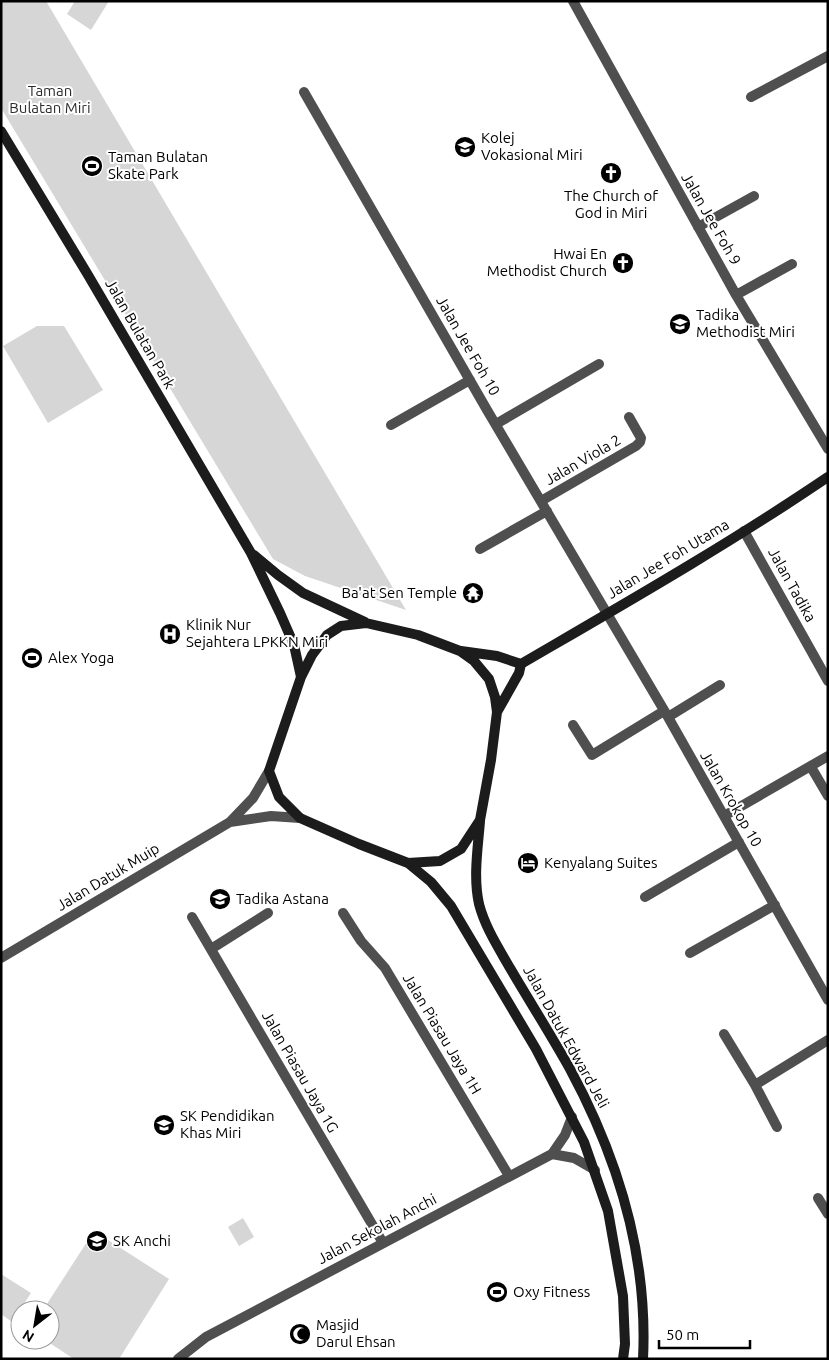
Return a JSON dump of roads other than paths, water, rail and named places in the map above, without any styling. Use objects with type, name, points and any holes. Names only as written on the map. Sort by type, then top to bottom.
[{"type":"street","name":"Jalan Jee Foh 9","points":[[573,1],[736,295],[828,449]]},
{"type":"street","points":[[751,97],[828,56]]},
{"type":"street","name":"Jalan Jee Foh 10","points":[[304,92],[607,614]]},
{"type":"street","name":"Jalan Bulatan Park","points":[[1,131],[252,553]]},
{"type":"street","points":[[698,227],[754,196]]},
{"type":"street","points":[[736,295],[792,264]]},
{"type":"street","points":[[496,424],[599,364]]},
{"type":"street","points":[[391,425],[470,380]]},
{"type":"street","name":"Jalan Viola 2","points":[[541,501],[636,446],[641,438],[629,417]]},
{"type":"street","name":"Jalan Jee Foh Utama","points":[[521,664],[744,531],[828,477]]},
{"type":"street","points":[[480,549],[547,511]]},
{"type":"street","name":"Jalan Tadika","points":[[744,531],[828,681]]},
{"type":"street","points":[[252,553],[303,593],[366,622],[418,635],[460,651],[497,656],[521,664],[519,673],[497,712]]},
{"type":"street","points":[[252,553],[294,645],[301,677]]},
{"type":"street","name":"Jalan Krokop 10","points":[[607,614],[666,714],[828,1000]]},
{"type":"street","points":[[230,822],[253,798],[269,771],[301,677],[312,655],[327,635],[341,626],[366,622]]},
{"type":"street","points":[[408,864],[440,861],[462,849],[480,820],[491,760],[497,712],[495,697],[489,679],[474,661],[460,651]]},
{"type":"street","points":[[573,724],[592,755],[720,685]]},
{"type":"street","points":[[724,816],[828,756]]},
{"type":"street","points":[[811,767],[828,796]]},
{"type":"street","points":[[269,771],[280,797],[300,818]]},
{"type":"street","points":[[230,822],[271,816],[300,818],[408,864],[431,882],[451,906],[536,1049],[572,1117],[595,1170],[608,1211],[624,1296],[625,1344],[623,1359]]},
{"type":"street","name":"Jalan Datuk Edward Jeli","points":[[480,820],[476,878],[479,903],[489,931],[570,1070],[604,1139],[630,1222],[640,1274],[645,1327],[644,1359]]},
{"type":"street","name":"Jalan Datuk Muip","points":[[1,958],[230,822]]},
{"type":"street","points":[[645,897],[739,842]]},
{"type":"street","points":[[690,953],[775,906]]},
{"type":"street","points":[[211,949],[268,912]]},
{"type":"street","name":"Jalan Piasau Jaya 1H","points":[[343,913],[361,941],[386,968],[509,1176]]},
{"type":"street","name":"Jalan Piasau Jaya 1G","points":[[192,917],[383,1243]]},
{"type":"street","points":[[724,1034],[755,1085],[777,1127]]},
{"type":"street","points":[[755,1085],[828,1040]]},
{"type":"street","points":[[572,1117],[565,1135],[552,1154],[574,1158],[595,1170]]},
{"type":"street","name":"Jalan Sekolah Anchi","points":[[178,1359],[206,1337],[552,1154]]},
{"type":"street","points":[[818,1198],[828,1214]]},
{"type":"place","name":"Kolej Vokasional Miri","points":[[465,147]]},
{"type":"place","name":"Taman Bulatan Skate Park","points":[[92,166]]},
{"type":"place","name":"The Church of God in Miri","points":[[611,173]]},
{"type":"place","name":"Hwai En Methodist Church","points":[[623,263]]},
{"type":"place","name":"Tadika Methodist Miri","points":[[680,324]]},
{"type":"place","name":"Ba'at Sen Temple","points":[[473,593]]},
{"type":"place","name":"Klinik Nur Sejahtera LPKKN Miri","points":[[170,634]]},
{"type":"place","name":"Alex Yoga","points":[[32,658]]},
{"type":"place","name":"Kenyalang Suites","points":[[528,863]]},
{"type":"place","name":"Tadika Astana","points":[[220,899]]},
{"type":"place","name":"SK Pendidikan Khas Miri","points":[[164,1125]]},
{"type":"place","name":"SK Anchi","points":[[97,1241]]},
{"type":"place","name":"Oxy Fitness","points":[[497,1292]]},
{"type":"place","name":"Masjid Darul Ehsan","points":[[300,1334]]},
{"type":"park label","name":"Taman Bulatan Miri","points":[[50,100]]}]
